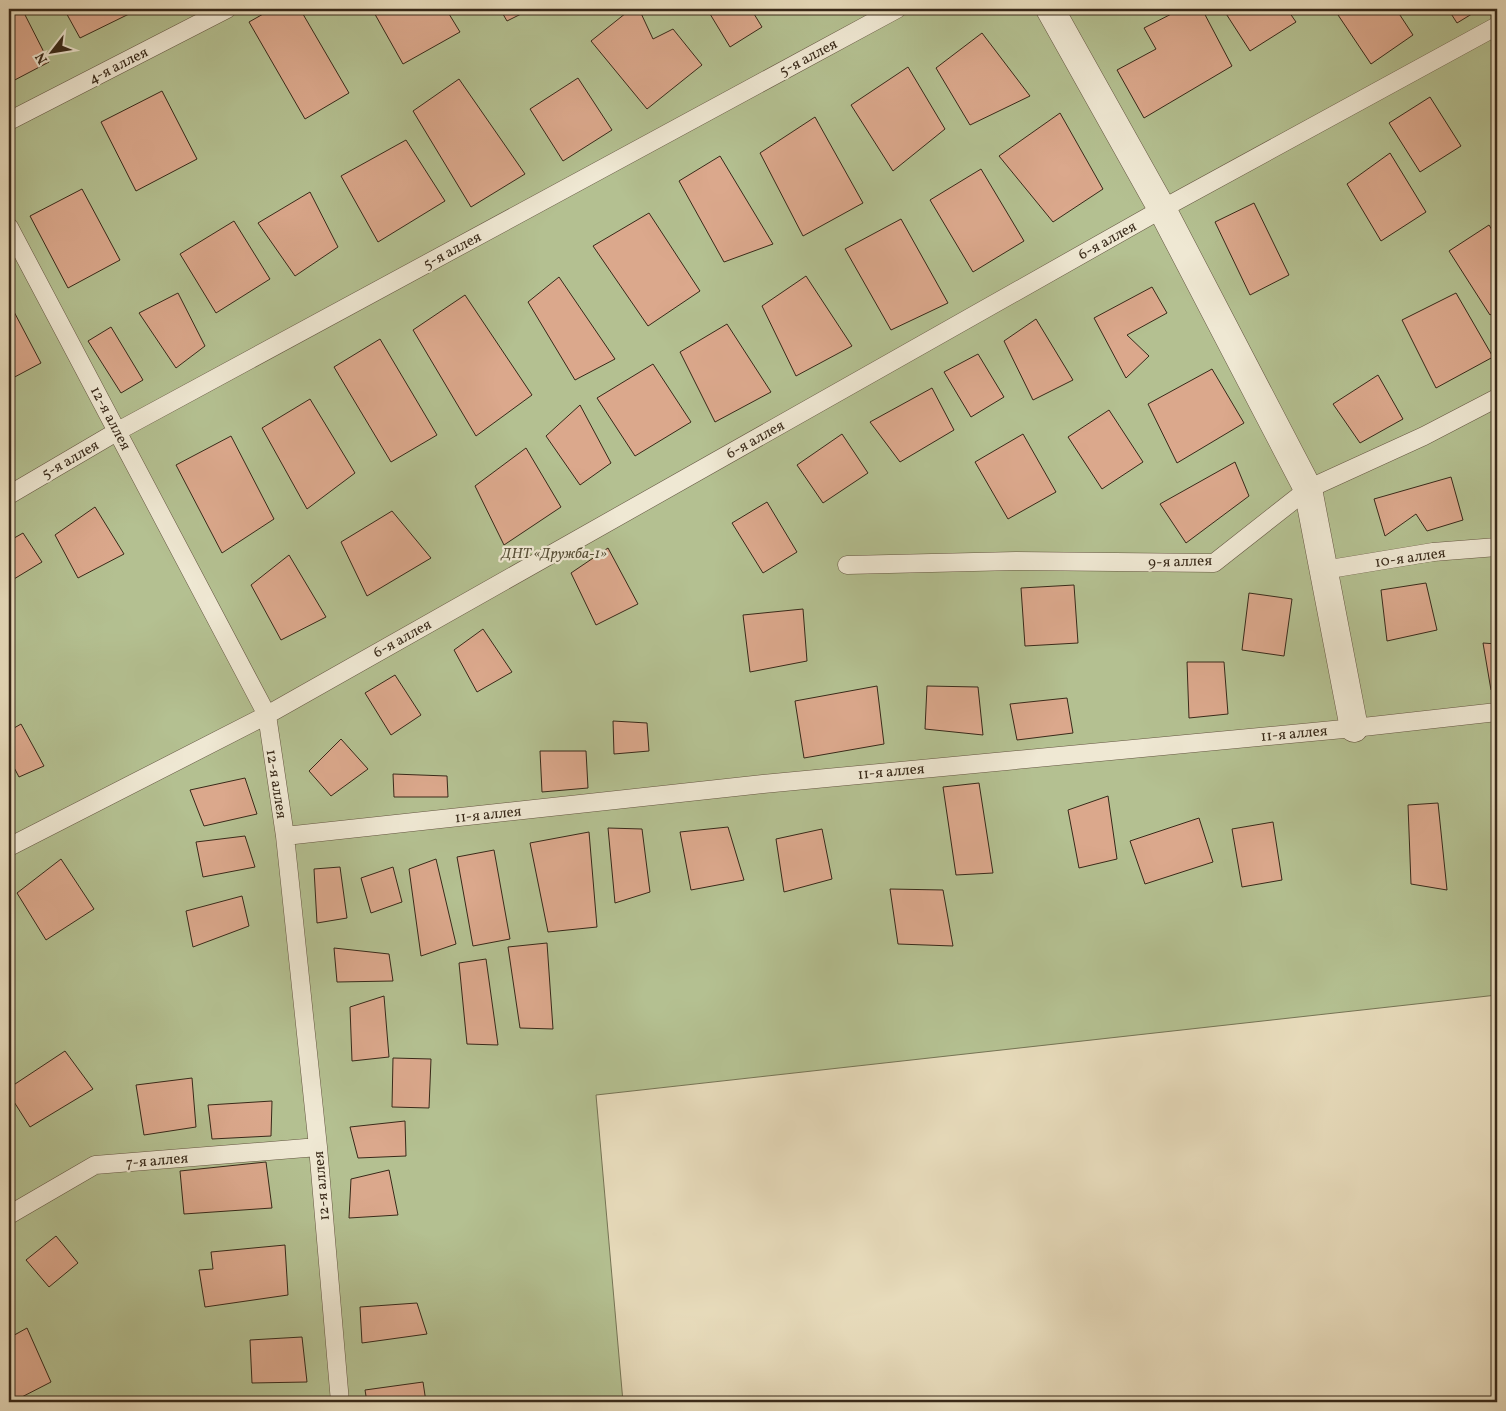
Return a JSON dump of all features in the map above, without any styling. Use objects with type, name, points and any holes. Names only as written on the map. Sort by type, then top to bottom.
[{"type":"street","points":[[1050,9],[1162,209],[1308,489],[1354,728]]},
{"type":"lane","name":"4-я аллея","points":[[9,121],[227,9]]},
{"type":"lane","name":"5-я аллея","points":[[9,495],[118,431],[898,9]]},
{"type":"lane","name":"6-я аллея","points":[[9,847],[267,715],[1162,209],[1497,26]]},
{"type":"lane","name":"12-я аллея","points":[[9,227],[267,715],[286,836],[318,1147],[340,1402]]},
{"type":"lane","name":"9-я аллея","points":[[847,564],[1016,561],[1214,562],[1308,489],[1424,436],[1497,398]]},
{"type":"lane","name":"10-я аллея","points":[[1324,570],[1433,552],[1497,547]]},
{"type":"lane","name":"11-я аллея","points":[[286,836],[753,785],[1354,728],[1497,712]]},
{"type":"lane","name":"7-я аллея","points":[[9,1215],[95,1165],[318,1147]]},
{"type":"green space","name":"ДНТ «Дружба-1»","points":[[9,9],[1497,9],[1497,995],[596,1095],[623,1402],[9,1402]]},
{"type":"building","points":[[9,9],[22,9],[49,62],[9,83]]},
{"type":"building","points":[[64,9],[126,9],[129,14],[80,38]]},
{"type":"building","points":[[272,9],[300,9],[349,93],[305,119],[249,22]]},
{"type":"building","points":[[372,9],[446,9],[460,32],[403,64]]},
{"type":"building","points":[[500,9],[531,9],[507,21]]},
{"type":"building","points":[[631,9],[639,9],[653,39],[673,29],[702,65],[647,109],[591,41]]},
{"type":"building","points":[[707,9],[751,9],[762,27],[730,47]]},
{"type":"building","points":[[1181,9],[1202,9],[1232,66],[1144,118],[1117,70],[1156,49],[1144,28]]},
{"type":"building","points":[[1223,9],[1287,9],[1296,22],[1250,51]]},
{"type":"building","points":[[1334,9],[1396,9],[1413,35],[1371,64]]},
{"type":"building","points":[[1448,9],[1480,9],[1457,23]]},
{"type":"building","points":[[982,33],[1030,96],[970,125],[936,68]]},
{"type":"building","points":[[908,67],[945,129],[893,171],[851,105]]},
{"type":"building","points":[[578,78],[612,130],[563,161],[530,109]]},
{"type":"building","points":[[459,79],[525,174],[471,207],[413,111]]},
{"type":"building","points":[[162,91],[197,159],[136,191],[101,122]]},
{"type":"building","points":[[1430,97],[1461,146],[1420,172],[1389,123]]},
{"type":"building","points":[[1060,113],[1103,189],[1053,222],[999,156]]},
{"type":"building","points":[[815,117],[863,203],[803,236],[760,153]]},
{"type":"building","points":[[406,140],[445,201],[378,242],[341,176]]},
{"type":"building","points":[[1390,153],[1426,212],[1381,241],[1347,184]]},
{"type":"building","points":[[720,156],[773,244],[724,262],[679,181]]},
{"type":"building","points":[[981,169],[1024,241],[973,272],[930,200]]},
{"type":"building","points":[[82,189],[120,260],[68,288],[30,216]]},
{"type":"building","points":[[310,192],[338,247],[295,276],[258,223]]},
{"type":"building","points":[[1254,203],[1289,275],[1250,295],[1215,222]]},
{"type":"building","points":[[649,213],[700,291],[648,326],[593,246]]},
{"type":"building","points":[[901,219],[948,303],[891,330],[845,249]]},
{"type":"building","points":[[234,221],[270,279],[216,313],[180,254]]},
{"type":"building","points":[[1489,225],[1497,238],[1497,310],[1490,315],[1449,251]]},
{"type":"building","points":[[806,276],[852,346],[796,376],[762,306]]},
{"type":"building","points":[[559,277],[615,359],[575,380],[528,302]]},
{"type":"building","points":[[1152,287],[1167,313],[1127,335],[1149,356],[1126,378],[1094,318]]},
{"type":"building","points":[[178,293],[205,346],[176,368],[139,313]]},
{"type":"building","points":[[1456,293],[1493,357],[1436,388],[1402,320]]},
{"type":"building","points":[[465,295],[532,395],[476,436],[413,330]]},
{"type":"building","points":[[12,308],[41,363],[9,380],[9,311]]},
{"type":"building","points":[[1036,319],[1073,380],[1033,400],[1004,341]]},
{"type":"building","points":[[727,324],[771,392],[715,422],[680,352]]},
{"type":"building","points":[[111,327],[143,380],[121,393],[88,341]]},
{"type":"building","points":[[380,339],[437,435],[391,462],[334,367]]},
{"type":"building","points":[[978,354],[1004,397],[971,417],[944,372]]},
{"type":"building","points":[[653,364],[691,422],[635,456],[597,398]]},
{"type":"building","points":[[1212,369],[1244,423],[1177,463],[1148,404]]},
{"type":"building","points":[[1378,375],[1403,419],[1360,443],[1333,404]]},
{"type":"building","points":[[932,388],[954,430],[900,462],[870,422]]},
{"type":"building","points":[[310,399],[355,473],[307,509],[262,428]]},
{"type":"building","points":[[580,405],[611,463],[580,485],[546,436]]},
{"type":"building","points":[[1109,410],[1143,462],[1102,489],[1068,437]]},
{"type":"building","points":[[842,434],[868,473],[823,503],[797,465]]},
{"type":"building","points":[[1023,434],[1056,492],[1008,519],[975,462]]},
{"type":"building","points":[[231,436],[274,519],[222,553],[176,465]]},
{"type":"building","points":[[526,448],[561,507],[504,545],[475,486]]},
{"type":"building","points":[[1235,462],[1249,496],[1186,543],[1160,504]]},
{"type":"building","points":[[1451,477],[1463,520],[1427,531],[1416,514],[1385,536],[1374,499]]},
{"type":"building","points":[[767,502],[797,552],[763,573],[732,523]]},
{"type":"building","points":[[95,507],[124,554],[78,578],[55,535]]},
{"type":"building","points":[[392,511],[431,558],[367,596],[341,542]]},
{"type":"building","points":[[23,533],[42,562],[9,582],[9,541]]},
{"type":"building","points":[[608,548],[638,604],[596,625],[571,573]]},
{"type":"building","points":[[289,555],[326,617],[281,640],[251,585]]},
{"type":"building","points":[[1426,583],[1437,630],[1387,641],[1381,590]]},
{"type":"building","points":[[1074,585],[1078,643],[1025,646],[1021,588]]},
{"type":"building","points":[[1249,593],[1292,599],[1284,656],[1242,650]]},
{"type":"building","points":[[803,609],[807,661],[750,672],[743,615]]},
{"type":"building","points":[[483,629],[512,672],[477,692],[454,650]]},
{"type":"building","points":[[1483,643],[1497,644],[1497,690],[1491,690]]},
{"type":"building","points":[[1187,662],[1224,662],[1228,714],[1189,718]]},
{"type":"building","points":[[395,675],[421,715],[391,735],[365,693]]},
{"type":"building","points":[[877,686],[884,744],[804,758],[795,701]]},
{"type":"building","points":[[927,686],[978,687],[983,735],[925,729]]},
{"type":"building","points":[[1067,698],[1073,733],[1017,740],[1010,704]]},
{"type":"building","points":[[613,721],[647,723],[649,751],[614,754]]},
{"type":"building","points":[[21,724],[44,766],[19,777],[9,758],[9,731]]},
{"type":"building","points":[[1493,734],[1497,734],[1497,751]]},
{"type":"building","points":[[341,739],[368,769],[331,796],[309,771]]},
{"type":"building","points":[[540,751],[586,751],[588,788],[542,792]]},
{"type":"building","points":[[393,774],[447,776],[448,797],[394,797]]},
{"type":"building","points":[[245,778],[257,814],[204,826],[190,790]]},
{"type":"building","points":[[979,783],[993,873],[956,875],[943,787]]},
{"type":"building","points":[[1108,796],[1117,859],[1079,868],[1068,810]]},
{"type":"building","points":[[1438,803],[1447,890],[1411,884],[1408,805]]},
{"type":"building","points":[[1199,818],[1213,862],[1145,884],[1130,841]]},
{"type":"building","points":[[1273,822],[1282,880],[1242,887],[1232,829]]},
{"type":"building","points":[[728,827],[744,880],[691,890],[680,832]]},
{"type":"building","points":[[608,828],[642,829],[650,892],[615,903]]},
{"type":"building","points":[[822,829],[832,879],[784,892],[776,839]]},
{"type":"building","points":[[589,832],[597,927],[548,932],[530,843]]},
{"type":"building","points":[[245,836],[255,867],[203,877],[196,842]]},
{"type":"building","points":[[494,850],[510,939],[473,946],[457,857]]},
{"type":"building","points":[[61,859],[94,909],[46,940],[17,893]]},
{"type":"building","points":[[436,859],[456,944],[421,956],[409,869]]},
{"type":"building","points":[[340,867],[347,918],[317,923],[314,869]]},
{"type":"building","points":[[393,867],[402,902],[371,913],[361,878]]},
{"type":"building","points":[[890,889],[943,890],[953,946],[898,944]]},
{"type":"building","points":[[242,896],[249,926],[193,947],[186,911]]},
{"type":"building","points":[[547,943],[553,1029],[520,1028],[508,947]]},
{"type":"building","points":[[334,948],[389,954],[393,981],[337,982]]},
{"type":"building","points":[[486,959],[498,1045],[467,1044],[459,963]]},
{"type":"building","points":[[384,996],[389,1057],[352,1061],[350,1007]]},
{"type":"building","points":[[65,1051],[93,1089],[30,1127],[9,1094],[9,1088]]},
{"type":"building","points":[[393,1058],[431,1059],[429,1108],[392,1107]]},
{"type":"building","points":[[192,1078],[196,1127],[144,1135],[136,1085]]},
{"type":"building","points":[[272,1101],[271,1136],[212,1139],[208,1105]]},
{"type":"building","points":[[405,1121],[406,1156],[358,1158],[350,1127]]},
{"type":"building","points":[[266,1162],[272,1208],[184,1214],[180,1171]]},
{"type":"building","points":[[389,1170],[398,1215],[349,1218],[351,1179]]},
{"type":"building","points":[[56,1236],[78,1263],[49,1287],[26,1260]]},
{"type":"building","points":[[285,1245],[288,1295],[205,1307],[199,1270],[213,1269],[211,1252]]},
{"type":"building","points":[[417,1303],[427,1334],[362,1343],[360,1307]]},
{"type":"building","points":[[27,1328],[51,1382],[14,1401],[9,1390],[9,1338]]},
{"type":"building","points":[[302,1337],[307,1382],[252,1383],[250,1340]]},
{"type":"building","points":[[423,1382],[426,1402],[367,1402],[365,1390]]}]
